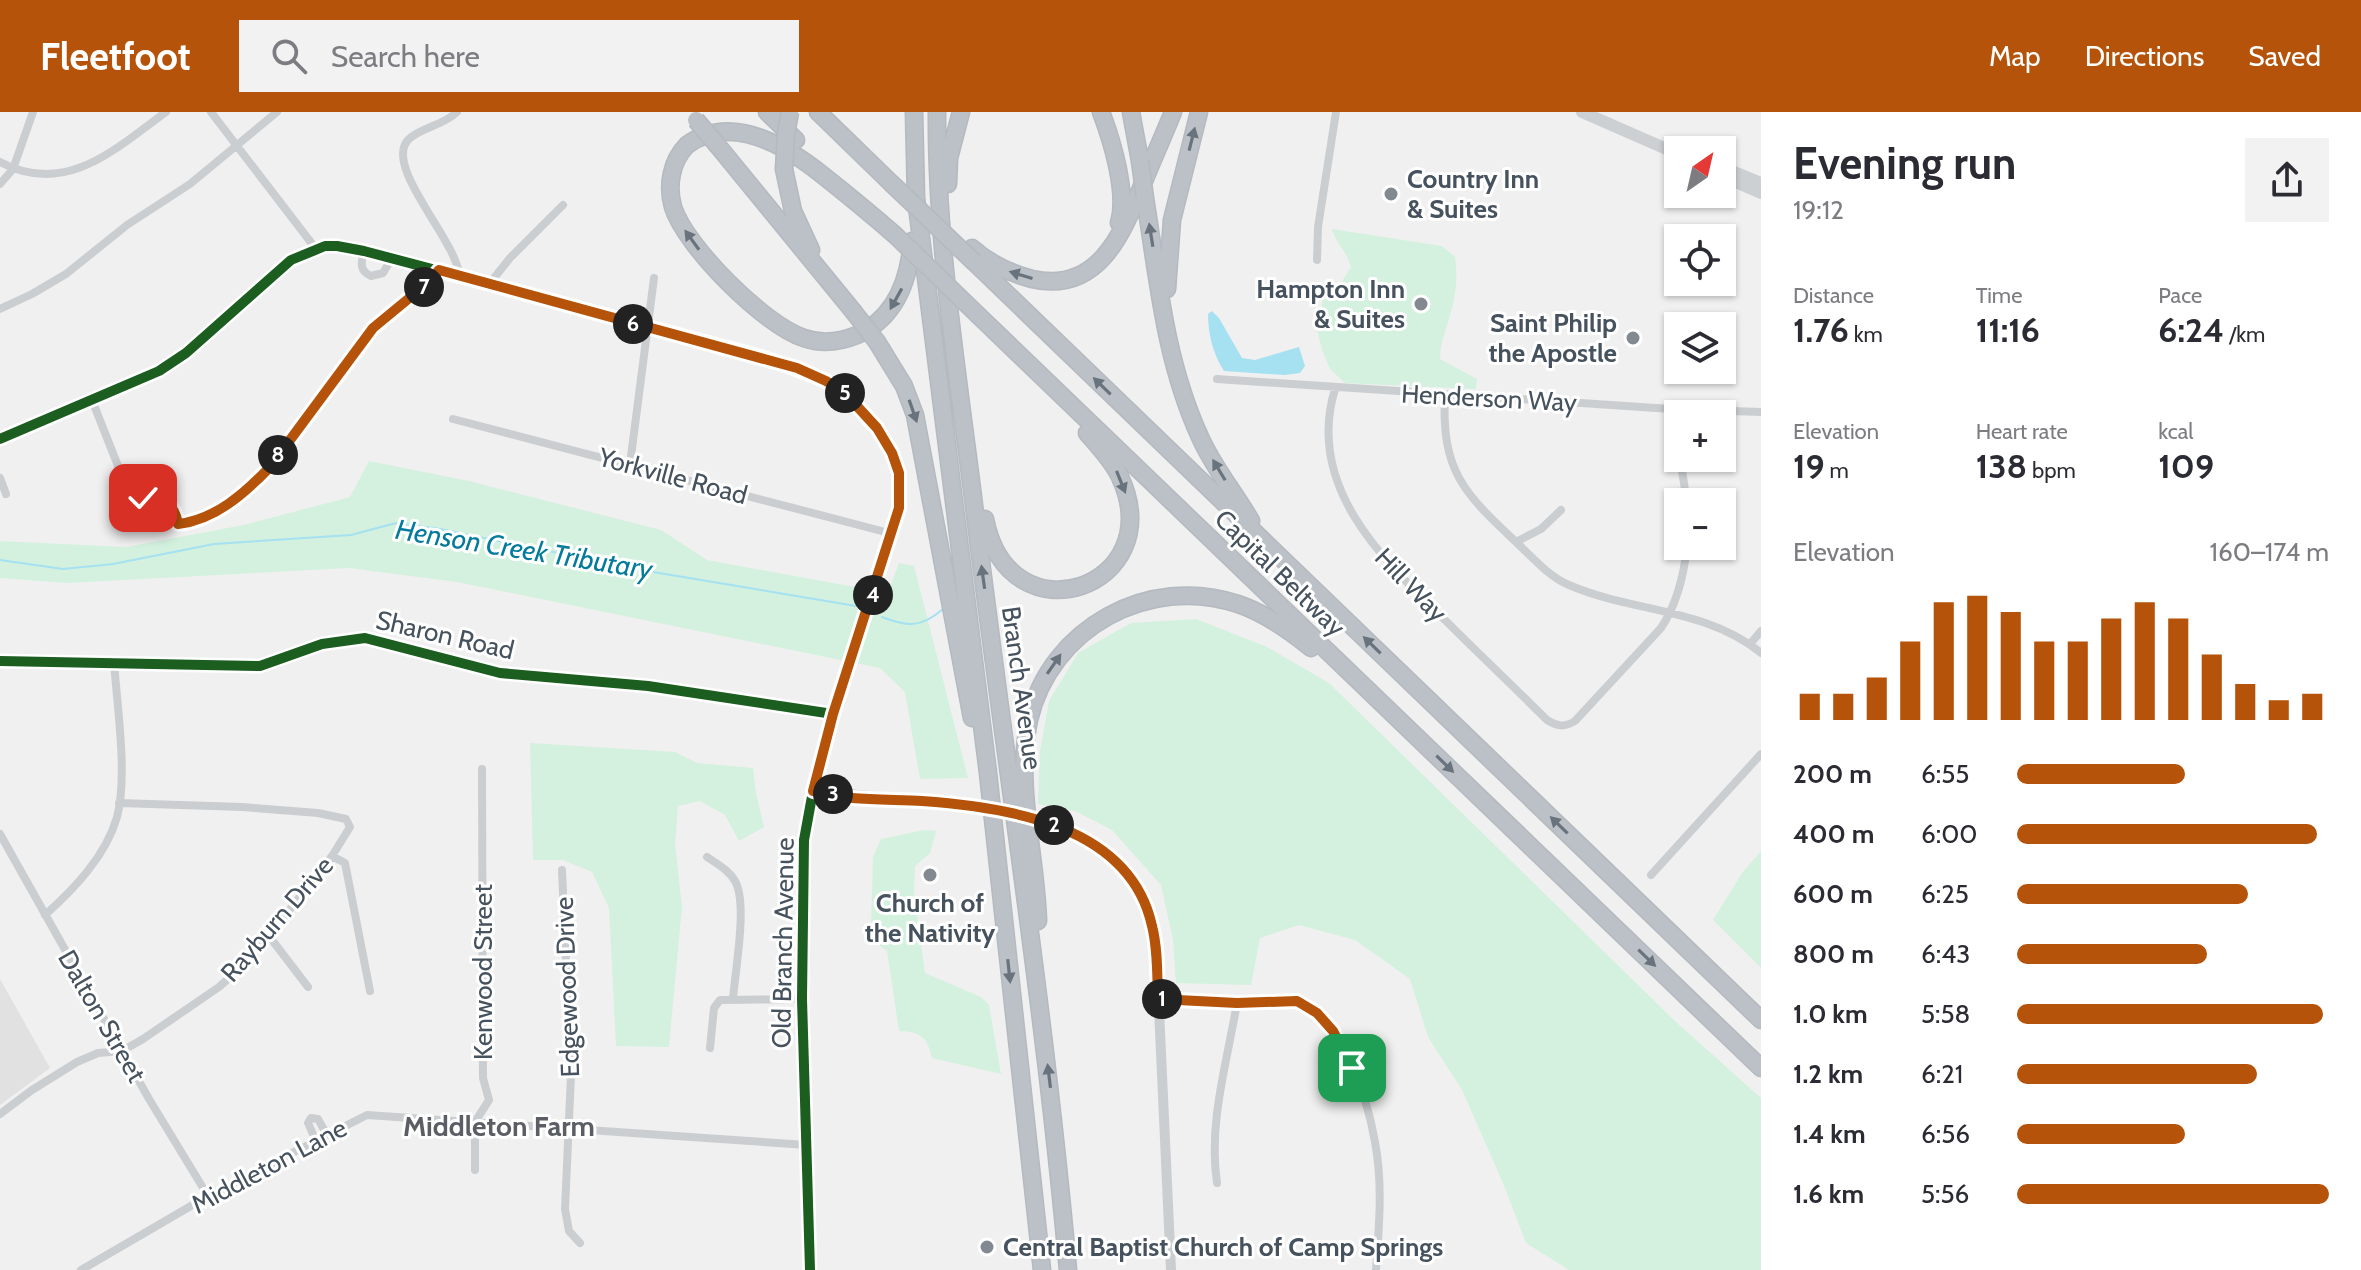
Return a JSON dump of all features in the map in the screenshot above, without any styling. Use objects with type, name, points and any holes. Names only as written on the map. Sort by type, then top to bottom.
[{"type":"highway","name":"Capital Beltway","points":[[767,112],[1761,1068]]},
{"type":"highway","points":[[790,112],[784,169],[787,190],[801,231],[853,311]]},
{"type":"highway","name":"Capital Beltway","points":[[819,112],[973,255],[1761,1020]]},
{"type":"highway","points":[[895,235],[795,153],[772,138],[750,129],[723,126],[699,135],[683,149],[671,178],[671,199],[678,219],[707,258],[745,299],[794,335],[820,341],[848,339],[884,318],[899,297],[909,268],[912,243],[909,160],[913,112]]},
{"type":"highway","name":"Branch Avenue","points":[[913,112],[916,198],[1001,894],[1039,1270]]},
{"type":"highway","points":[[924,112],[925,181],[940,376]]},
{"type":"highway","name":"Branch Avenue","points":[[937,112],[939,199],[961,399],[1056,1137],[1068,1270]]},
{"type":"highway","points":[[952,317],[948,173],[961,112]]},
{"type":"highway","points":[[1101,112],[1122,196],[1118,227],[1101,260]]},
{"type":"highway","points":[[1131,112],[1165,326],[1183,397],[1201,441],[1260,536]]},
{"type":"highway","points":[[973,255],[1040,281],[1077,276],[1101,260],[1119,239],[1173,112]]},
{"type":"highway","points":[[1165,326],[1172,220],[1199,112]]},
{"type":"highway","points":[[692,116],[853,311],[877,342],[904,386],[920,434],[1001,894]]},
{"type":"highway","points":[[961,399],[988,537],[1006,567],[1028,584],[1050,590],[1088,584],[1111,568],[1125,547],[1131,523],[1120,476],[1106,454],[980,317]]},
{"type":"highway","points":[[1041,1015],[1038,904],[1026,795],[1026,742],[1039,689],[1073,640],[1103,618],[1136,604],[1185,596],[1220,600],[1253,610],[1287,630],[1389,710]]},
{"type":"highway","points":[[1056,1137],[1079,1270]]},
{"type":"main road","points":[[1582,112],[1664,148]]},
{"type":"main road","points":[[1736,173],[1761,183]]},
{"type":"main road","points":[[1736,182],[1761,193]]},
{"type":"street","points":[[0,184],[13,169],[33,112]]},
{"type":"street","points":[[0,162],[13,169],[41,174],[78,170],[113,151],[166,112]]},
{"type":"street","points":[[0,439],[159,371],[186,353],[267,278],[291,260],[316,249],[211,112]]},
{"type":"street","points":[[0,309],[66,274],[127,225],[190,184],[277,112]]},
{"type":"street","points":[[457,112],[414,136],[402,153],[406,171],[456,258],[459,276]]},
{"type":"street","points":[[1317,260],[1318,227],[1336,112]]},
{"type":"street","points":[[490,283],[563,205]]},
{"type":"street","name":"Old Branch Avenue","points":[[316,249],[337,246],[364,251],[763,357],[826,381],[844,392],[877,428],[892,453],[899,473],[899,508],[833,714],[813,791],[803,854],[802,999],[810,1270]]},
{"type":"street","points":[[364,251],[361,265],[363,271],[371,276],[383,273],[392,258]]},
{"type":"street","points":[[92,400],[133,504],[155,520],[178,524],[199,519],[221,509],[254,484],[270,467],[373,328],[439,270]]},
{"type":"street","points":[[630,464],[654,278]]},
{"type":"street","name":"Henderson Way","points":[[1217,379],[1664,409]]},
{"type":"street","name":"Hill Way","points":[[1335,389],[1330,409],[1332,458],[1347,504],[1363,532],[1400,576],[1547,720],[1563,726],[1575,721],[1641,653],[1670,615]]},
{"type":"street","points":[[1445,395],[1445,444],[1462,486],[1473,502],[1548,572],[1570,586],[1698,620],[1750,644],[1761,653]]},
{"type":"street","name":"Henderson Way","points":[[1736,411],[1761,412]]},
{"type":"street","name":"Yorkville Road","points":[[453,419],[893,534]]},
{"type":"street","points":[[0,478],[6,494]]},
{"type":"street","points":[[133,504],[149,496],[162,499],[173,507],[178,524]]},
{"type":"street","points":[[1516,542],[1541,529],[1561,510]]},
{"type":"street","points":[[1670,615],[1686,560]]},
{"type":"street","points":[[1750,644],[1761,631]]},
{"type":"street","name":"Sharon Road","points":[[0,661],[260,666],[322,644],[365,638],[500,673],[648,686],[833,714]]},
{"type":"street","points":[[45,915],[96,859],[115,823],[119,803],[120,754],[114,662]]},
{"type":"street","points":[[1651,875],[1761,754]]},
{"type":"street","name":"Kenwood Street","points":[[475,1170],[475,1122],[489,1100],[483,1078],[482,769]]},
{"type":"street","points":[[813,791],[974,805],[1036,819],[1096,845],[1135,884],[1152,925],[1171,1270]]},
{"type":"street","name":"Rayburn Drive","points":[[0,1114],[84,1058],[122,1051],[219,987],[248,961],[269,936],[332,856],[350,827],[349,821],[318,813],[119,803]]},
{"type":"street","name":"Dalton Street","points":[[0,834],[208,1196]]},
{"type":"street","points":[[332,856],[345,863],[370,991]]},
{"type":"street","points":[[707,857],[729,872],[737,883],[742,899],[733,999]]},
{"type":"street","name":"Edgewood Drive","points":[[562,870],[571,1094],[565,1209],[569,1231],[580,1243]]},
{"type":"street","points":[[269,936],[308,987]]},
{"type":"street","points":[[710,1048],[716,1003],[733,999],[802,999]]},
{"type":"street","points":[[1158,999],[1237,1003],[1290,1000],[1305,1004],[1317,1013],[1342,1046],[1356,1076],[1375,1143],[1379,1218],[1376,1270]]},
{"type":"street","points":[[1217,1183],[1213,1161],[1214,1129],[1237,1003]]},
{"type":"street","name":"Middleton Lane","points":[[81,1270],[208,1196],[352,1121],[375,1114],[807,1145]]},
{"type":"street","points":[[316,1141],[308,1123],[311,1118],[318,1119],[327,1135]]},
{"type":"shaded area","points":[[0,979],[50,1068],[0,1105]]},
{"type":"green space","points":[[1332,229],[1442,246],[1455,257],[1455,293],[1440,359],[1477,379],[1476,389],[1345,383],[1330,369],[1315,322],[1323,293],[1341,283],[1351,267]]},
{"type":"green space","points":[[369,461],[469,481],[661,530],[707,560],[888,593],[899,563],[914,566],[968,778],[920,779],[905,692],[880,668],[457,582],[349,568],[67,583],[0,578],[0,541],[126,547],[244,525],[350,497]]},
{"type":"green space","points":[[1196,619],[1267,647],[1329,683],[1676,1022],[1761,1098],[1761,1270],[1569,1270],[1526,1243],[1462,1090],[1428,1037],[1410,979],[1355,940],[1299,925],[1260,938],[1251,985],[1176,983],[1173,940],[1161,885],[1112,830],[1075,811],[1038,804],[1040,751],[1049,701],[1078,653],[1131,623]]},
{"type":"green space","points":[[530,743],[675,752],[697,763],[753,768],[764,827],[739,841],[725,815],[700,801],[678,806],[675,843],[682,907],[669,1047],[616,1046],[609,908],[592,872],[563,860],[533,860]]},
{"type":"green space","points":[[924,830],[936,831],[930,853],[915,866],[914,893],[925,973],[981,997],[989,1005],[1001,1074],[932,1058],[922,1037],[899,1031],[887,951],[878,944],[871,925],[873,857],[881,839]]},
{"type":"green space","points":[[1761,851],[1761,968],[1713,920],[1742,873]]},
{"type":"water","points":[[1212,311],[1242,358],[1255,360],[1299,347],[1305,366],[1300,373],[1285,375],[1224,371],[1210,336],[1208,314]]},
{"type":"waterway","name":"Henson Creek Tributary","points":[[0,560],[63,569],[113,564],[214,544],[351,535],[396,523],[647,571],[856,606]]},
{"type":"waterway","name":"Henson Creek Tributary","points":[[882,617],[914,624],[928,620],[943,609]]},
{"type":"cycle path","points":[[0,439],[159,371],[186,353],[291,260],[325,246],[364,251],[763,357],[826,381],[844,392],[877,428],[892,453],[899,473],[899,508],[833,714],[804,840],[802,999],[810,1270]]},
{"type":"cycle path","points":[[0,661],[260,666],[322,644],[365,638],[500,673],[648,686],[833,714]]},
{"type":"place","name":"Country Inn & Suites","points":[[1391,194]]},
{"type":"place","name":"Hampton Inn & Suites","points":[[1421,304]]},
{"type":"place","name":"Saint Philip the Apostle","points":[[1633,338]]},
{"type":"place","name":"Church of the Nativity","points":[[930,875]]},
{"type":"place","name":"Central Baptist Church of Camp Springs","points":[[987,1247]]},
{"type":"district","name":"Middleton Farm","points":[[499,1126]]},
{"type":"route","points":[[143,498],[155,496],[168,503],[173,507],[178,524],[181,524],[221,509],[254,484],[270,467],[373,328],[439,270],[763,357],[826,381],[844,392],[877,428],[892,453],[901,491],[893,534],[833,714],[813,791],[974,805],[1036,819],[1080,836],[1096,845],[1124,870],[1146,905],[1155,942],[1158,999],[1237,1003],[1297,1001],[1310,1007],[1333,1031],[1352,1068]]}]
